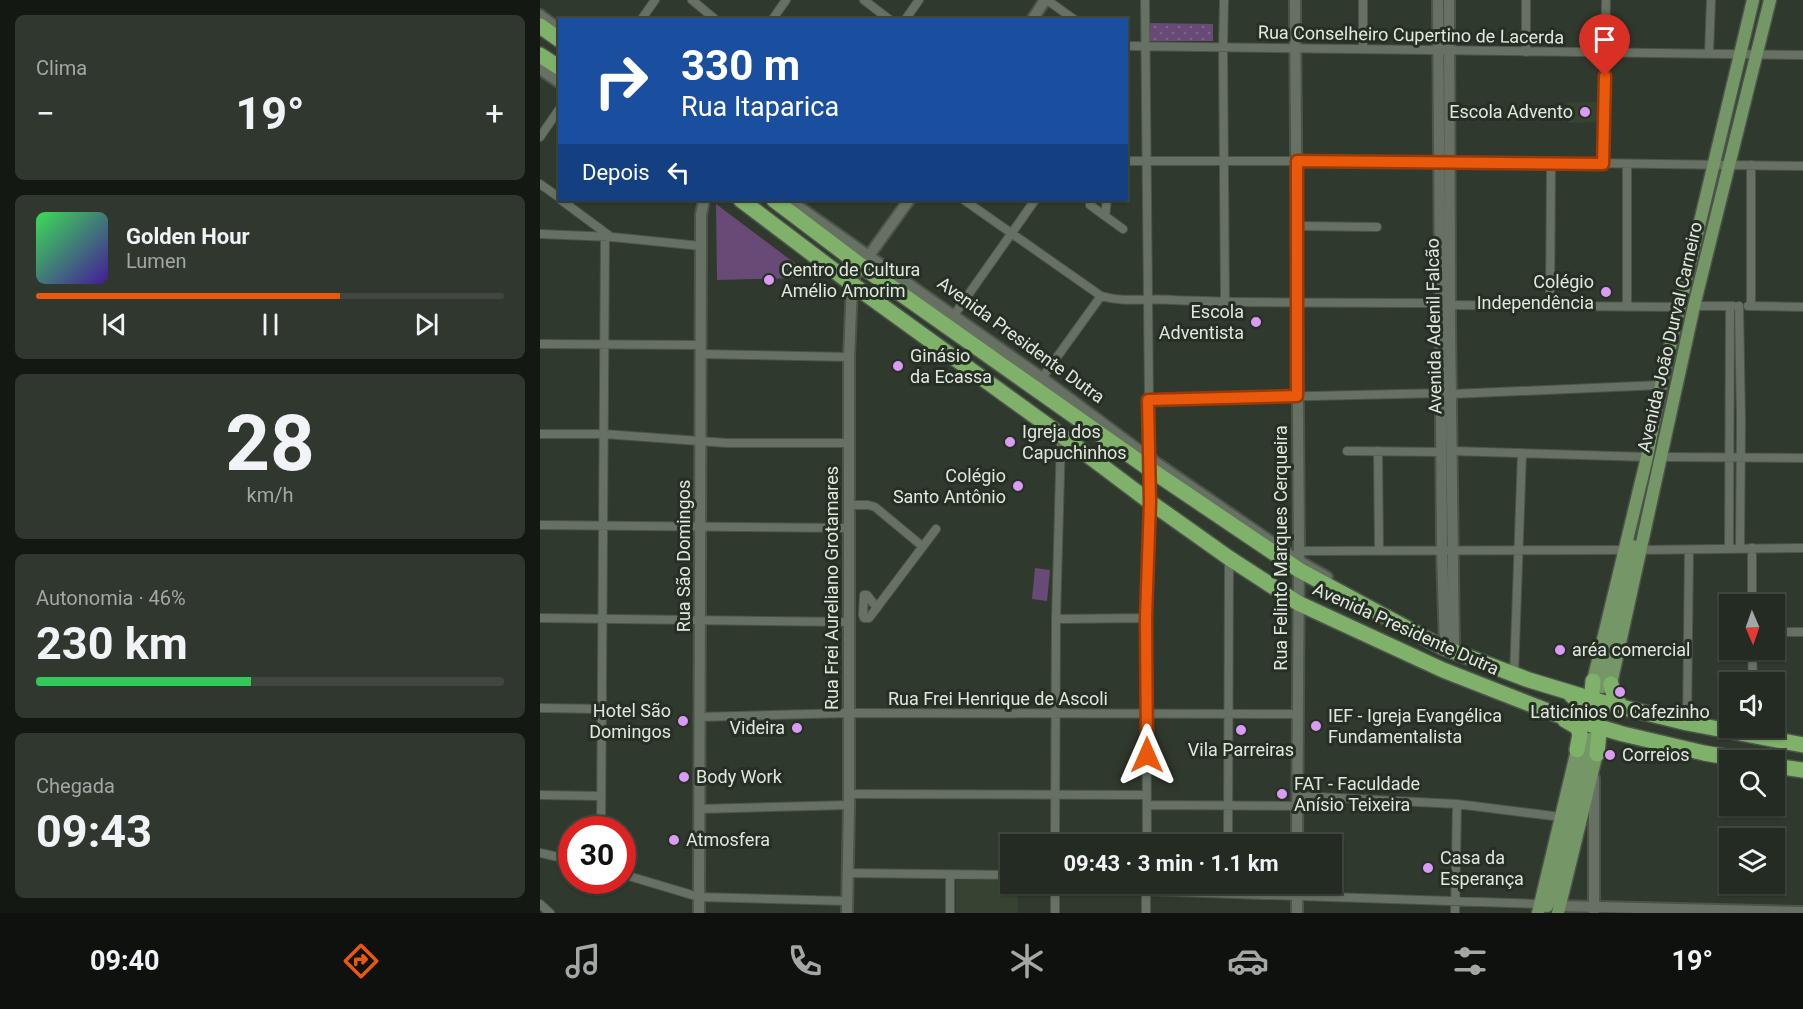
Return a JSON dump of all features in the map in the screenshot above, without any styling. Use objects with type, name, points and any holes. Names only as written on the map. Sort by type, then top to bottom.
[{"type":"highway","points":[[540,26],[558,39]]},
{"type":"highway","points":[[540,55],[558,67]]},
{"type":"highway","name":"Avenida Presidente Dutra","points":[[742,201],[1150,502],[1298,603],[1443,670],[1558,715],[1609,730],[1719,756]]},
{"type":"highway","name":"Avenida Presidente Dutra","points":[[776,201],[800,213],[1148,462],[1299,560],[1447,649],[1514,675],[1593,700],[1687,723],[1719,727]]},
{"type":"highway","points":[[1602,680],[1569,692],[1609,730]]},
{"type":"highway","points":[[1602,680],[1593,700],[1609,730]]},
{"type":"highway","points":[[1602,680],[1622,707]]},
{"type":"highway","points":[[1558,715],[1577,726],[1588,756]]},
{"type":"highway","points":[[1588,756],[1599,736],[1609,730]]},
{"type":"highway","points":[[1588,756],[1604,742],[1609,730]]},
{"type":"highway","name":"Avenida Presidente Dutra","points":[[1777,738],[1803,745]]},
{"type":"highway","points":[[1785,768],[1803,770]]},
{"type":"main road","name":"Avenida João Durval Carneiro","points":[[1602,680],[1623,550],[1649,463],[1661,385],[1753,0]]},
{"type":"main road","name":"Avenida João Durval Carneiro","points":[[1602,680],[1641,550],[1694,306],[1770,0]]},
{"type":"main road","points":[[1602,680],[1649,463],[1660,458]]},
{"type":"main road","points":[[1541,910],[1561,817],[1588,756]]},
{"type":"main road","points":[[1541,910],[1555,882],[1588,756]]},
{"type":"main road","points":[[1556,911],[1588,756]]},
{"type":"main road","points":[[1555,882],[1556,911]]},
{"type":"street","points":[[642,18],[655,0]]},
{"type":"street","points":[[692,0],[714,18]]},
{"type":"street","points":[[773,18],[786,0]]},
{"type":"street","points":[[864,0],[887,18]]},
{"type":"street","points":[[906,18],[919,0]]},
{"type":"street","points":[[1033,18],[1046,0],[1072,18]]},
{"type":"street","points":[[1145,0],[1150,502],[1146,618],[1147,834]]},
{"type":"street","points":[[1224,0],[1225,302]]},
{"type":"street","name":"Rua Felinto Marques Cerqueira","points":[[1295,0],[1299,560],[1297,834]]},
{"type":"street","points":[[1363,0],[1363,49]]},
{"type":"street","points":[[1526,0],[1526,52]]},
{"type":"street","points":[[1603,164],[1606,0]]},
{"type":"street","points":[[1709,53],[1711,0]]},
{"type":"street","name":"Avenida Adenil Falcão","points":[[1443,1],[1447,649]]},
{"type":"street","points":[[540,15],[558,28]]},
{"type":"street","name":"Rua Conselheiro Cupertino de Lacerda","points":[[1128,46],[1803,55]]},
{"type":"street","points":[[540,69],[558,82]]},
{"type":"street","points":[[540,137],[558,111]]},
{"type":"street","points":[[1128,161],[1445,161],[1803,166]]},
{"type":"street","points":[[1550,305],[1551,163]]},
{"type":"street","points":[[1627,164],[1627,307]]},
{"type":"street","points":[[1751,165],[1751,306]]},
{"type":"street","points":[[540,184],[558,198]]},
{"type":"street","points":[[563,201],[609,237]]},
{"type":"street","name":"Rua São Domingos","points":[[699,913],[700,349],[701,215],[704,201]]},
{"type":"street","name":"Avenida Presidente Dutra","points":[[790,201],[800,213]]},
{"type":"street","name":"Rua Frei Aureliano Grotamares","points":[[847,913],[849,357],[852,284],[864,260],[908,201]]},
{"type":"street","points":[[965,201],[1101,296],[1126,301],[1147,298],[1225,302],[1679,307]]},
{"type":"street","points":[[954,315],[1034,201]]},
{"type":"street","points":[[1105,216],[1107,201]]},
{"type":"street","points":[[1090,205],[1123,229]]},
{"type":"street","points":[[1297,226],[1377,227]]},
{"type":"street","points":[[540,234],[609,237],[701,246]]},
{"type":"street","points":[[601,816],[604,344],[609,237]]},
{"type":"street","name":"Avenida Presidente Dutra","points":[[912,293],[954,315],[999,356]]},
{"type":"street","points":[[1039,383],[1101,296]]},
{"type":"street","points":[[1694,306],[1803,307]]},
{"type":"street","points":[[1729,549],[1730,419],[1735,306]]},
{"type":"street","points":[[1735,306],[1741,420],[1740,548]]},
{"type":"street","points":[[540,344],[604,344],[849,357]]},
{"type":"street","points":[[1148,400],[1661,385]]},
{"type":"street","points":[[1730,419],[1741,420]]},
{"type":"street","points":[[540,434],[604,434],[727,443],[849,443]]},
{"type":"street","points":[[1055,834],[1056,619],[1061,435]]},
{"type":"street","points":[[1347,451],[1522,453],[1649,463]]},
{"type":"street","points":[[1378,451],[1379,550]]},
{"type":"street","points":[[1514,675],[1522,453]]},
{"type":"street","points":[[1660,458],[1803,458]]},
{"type":"street","points":[[849,505],[875,507],[922,546]]},
{"type":"street","points":[[540,525],[849,528]]},
{"type":"street","points":[[877,608],[936,529]]},
{"type":"street","points":[[1752,548],[1752,594]]},
{"type":"street","points":[[1641,550],[1803,548]]},
{"type":"street","points":[[1299,560],[1379,550],[1518,552],[1623,550]]},
{"type":"street","points":[[1687,723],[1689,550]]},
{"type":"street","points":[[1228,834],[1230,558]]},
{"type":"street","points":[[540,618],[848,622]]},
{"type":"street","points":[[1056,619],[1146,618]]},
{"type":"street","points":[[1785,632],[1803,632]]},
{"type":"street","points":[[540,708],[601,709]]},
{"type":"street","name":"Rua Frei Henrique de Ascoli","points":[[699,717],[848,713],[1298,714]]},
{"type":"street","points":[[1588,756],[1594,909]]},
{"type":"street","points":[[540,795],[600,796]]},
{"type":"street","points":[[699,809],[849,800],[1147,795]]},
{"type":"street","points":[[1147,805],[1229,806],[1298,801],[1457,804],[1561,817]]},
{"type":"street","points":[[1455,913],[1457,804]]},
{"type":"street","points":[[540,853],[558,857]]},
{"type":"street","points":[[847,873],[1000,875]]},
{"type":"street","points":[[950,874],[950,913]]},
{"type":"street","points":[[636,878],[699,897],[847,901]]},
{"type":"street","points":[[1342,892],[1456,900],[1541,910]]},
{"type":"street","points":[[1055,894],[1055,913]]},
{"type":"street","points":[[1146,894],[1146,913]]},
{"type":"street","points":[[1297,894],[1297,913]]},
{"type":"street","points":[[540,904],[550,913]]},
{"type":"street","points":[[1556,911],[1594,909],[1803,912]]},
{"type":"shaded area","points":[[1149,23],[1213,24],[1213,41],[1149,41]]},
{"type":"shaded area","name":"Escola Advento","points":[[1567,102],[1603,102],[1603,122],[1568,123]]},
{"type":"shaded area","points":[[716,204],[804,270],[798,278],[717,280]]},
{"type":"shaded area","points":[[1035,568],[1050,570],[1047,601],[1032,599]]},
{"type":"shaded area","points":[[1000,879],[1000,894],[1018,894],[1018,913],[956,913],[956,880]]},
{"type":"place","name":"Escola Advento","points":[[1585,112]]},
{"type":"place","name":"Centro de Cultura Amélio Amorim","points":[[769,280]]},
{"type":"place","name":"Colégio Independência","points":[[1606,292]]},
{"type":"place","name":"Escola Adventista","points":[[1256,322]]},
{"type":"place","name":"Ginásio da Ecassa","points":[[898,366]]},
{"type":"place","name":"Igreja dos Capuchinhos","points":[[1010,442]]},
{"type":"place","name":"Colégio Santo Antônio","points":[[1018,486]]},
{"type":"place","name":"aréa comercial","points":[[1560,650]]},
{"type":"place","name":"Laticínios O Cafezinho","points":[[1620,692]]},
{"type":"place","name":"Hotel São Domingos","points":[[683,721]]},
{"type":"place","name":"IEF - Igreja Evangélica Fundamentalista","points":[[1316,726]]},
{"type":"place","name":"Videira","points":[[797,728]]},
{"type":"place","name":"Vila Parreiras","points":[[1241,730]]},
{"type":"place","name":"Correios","points":[[1610,755]]},
{"type":"place","name":"Body Work","points":[[684,777]]},
{"type":"place","name":"FAT - Faculdade Anísio Teixeira","points":[[1282,794]]},
{"type":"place","name":"Atmosfera","points":[[674,840]]},
{"type":"place","name":"Casa da Esperança","points":[[1428,868]]},
{"type":"route","points":[[1147,755],[1146,618],[1150,502],[1148,400],[1297,396],[1297,161],[1603,164],[1605,76]]}]
